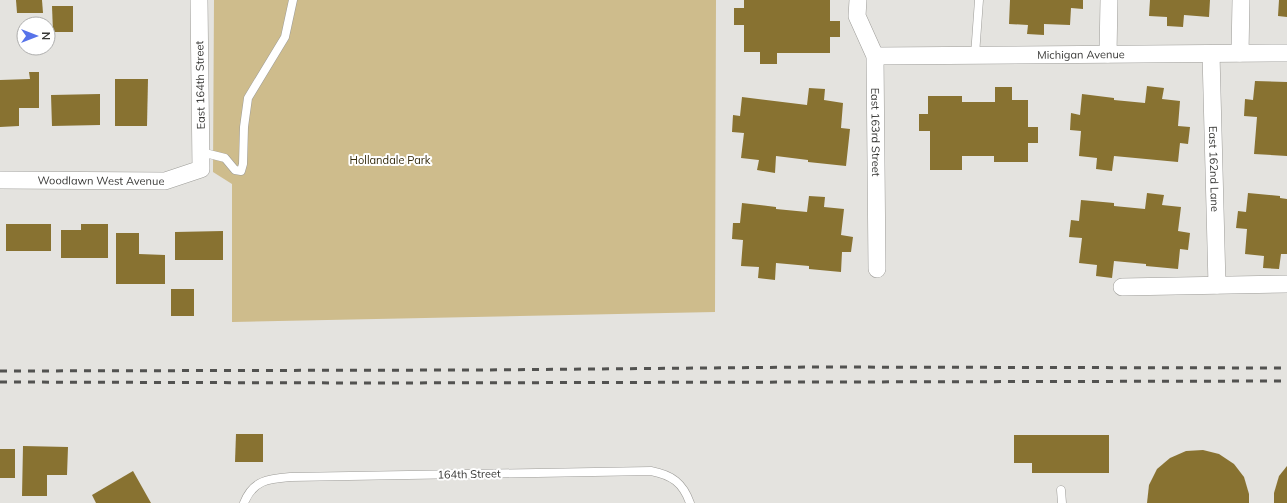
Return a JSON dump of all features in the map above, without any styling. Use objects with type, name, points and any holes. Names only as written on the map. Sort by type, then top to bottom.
[{"type":"street","name":"East 164th Street","points":[[199,0],[201,169]]},
{"type":"street","name":"East 163rd Street","points":[[858,0],[857,16],[875,56],[877,269]]},
{"type":"street","points":[[1108,54],[1109,0]]},
{"type":"street","points":[[1240,53],[1241,0]]},
{"type":"street","name":"Michigan Avenue","points":[[875,56],[1287,53]]},
{"type":"street","name":"East 162nd Lane","points":[[1211,54],[1217,285]]},
{"type":"street","name":"Woodlawn West Avenue","points":[[0,180],[165,181],[201,169]]},
{"type":"street","points":[[1122,287],[1287,284]]},
{"type":"lane","points":[[201,152],[225,158],[235,170],[241,172],[243,164],[244,127],[248,98],[285,37],[293,0]]},
{"type":"lane","points":[[975,55],[979,0]]},
{"type":"lane","name":"164th Street","points":[[244,503],[247,495],[255,485],[270,478],[651,471],[666,474],[676,480],[688,497],[690,503]]},
{"type":"lane","points":[[1061,490],[1062,503]]},
{"type":"green space","name":"Hollandale Park","points":[[214,0],[716,0],[715,312],[232,322],[232,184],[213,172]]},
{"type":"building","points":[[16,0],[42,0],[43,13],[17,13]]},
{"type":"building","points":[[744,0],[830,0],[830,21],[840,21],[840,37],[830,37],[830,53],[777,53],[777,64],[760,64],[760,52],[744,52],[744,25],[734,25],[734,8],[744,8]]},
{"type":"building","points":[[1010,0],[1083,0],[1083,9],[1071,8],[1070,25],[1044,24],[1044,35],[1027,34],[1028,25],[1009,24]]},
{"type":"building","points":[[1150,0],[1210,0],[1209,17],[1184,15],[1183,27],[1167,26],[1167,17],[1149,16]]},
{"type":"building","points":[[1279,0],[1287,0],[1287,17],[1278,16]]},
{"type":"building","points":[[52,6],[73,6],[73,32],[56,32],[56,16],[52,16]]},
{"type":"building","points":[[29,72],[39,72],[39,108],[19,108],[19,126],[0,127],[0,80],[30,79]]},
{"type":"building","points":[[115,79],[148,79],[147,126],[115,126]]},
{"type":"building","points":[[1255,81],[1287,82],[1287,156],[1254,154],[1257,117],[1244,116],[1245,99],[1253,100]]},
{"type":"building","points":[[1147,86],[1164,88],[1162,99],[1180,101],[1178,126],[1190,127],[1188,144],[1180,143],[1178,162],[1114,156],[1112,171],[1096,169],[1097,158],[1079,156],[1081,131],[1070,130],[1071,113],[1080,115],[1082,94],[1114,98],[1114,100],[1145,103]]},
{"type":"building","points":[[995,87],[1012,87],[1012,100],[1028,100],[1028,127],[1038,127],[1038,143],[1028,143],[1028,162],[994,162],[994,156],[962,156],[962,170],[930,170],[930,131],[919,131],[919,114],[928,114],[928,96],[962,96],[962,102],[995,102]]},
{"type":"building","points":[[809,88],[825,89],[824,100],[843,103],[841,128],[850,129],[846,166],[808,162],[808,160],[776,156],[775,173],[757,170],[759,160],[741,158],[744,133],[732,132],[733,115],[740,116],[742,97],[807,105]]},
{"type":"building","points":[[100,94],[100,125],[52,126],[51,95]]},
{"type":"building","points":[[1147,193],[1164,195],[1162,205],[1181,207],[1178,231],[1190,233],[1188,250],[1180,249],[1178,269],[1114,261],[1112,278],[1096,276],[1097,265],[1079,263],[1082,238],[1069,237],[1071,220],[1079,221],[1081,200],[1114,203],[1114,206],[1145,209]]},
{"type":"building","points":[[1248,193],[1280,196],[1280,198],[1287,199],[1287,254],[1281,254],[1279,269],[1263,268],[1264,256],[1245,254],[1247,229],[1236,228],[1238,211],[1246,212]]},
{"type":"building","points":[[809,196],[825,197],[824,207],[844,209],[841,235],[853,237],[851,252],[842,252],[841,272],[809,269],[809,266],[776,263],[775,280],[758,278],[759,267],[741,266],[743,240],[732,239],[733,223],[740,223],[742,203],[776,207],[776,209],[807,212]]},
{"type":"building","points":[[6,224],[51,224],[51,251],[6,251]]},
{"type":"building","points":[[81,224],[108,224],[108,258],[61,258],[61,230],[81,230]]},
{"type":"building","points":[[223,231],[223,260],[175,260],[175,232]]},
{"type":"building","points":[[116,233],[139,233],[139,254],[165,255],[165,284],[116,284]]},
{"type":"building","points":[[171,289],[194,289],[194,316],[171,316]]},
{"type":"building","points":[[236,434],[263,434],[263,462],[235,462]]},
{"type":"building","points":[[1014,435],[1109,435],[1109,473],[1032,473],[1032,463],[1014,463]]},
{"type":"building","points":[[23,446],[68,447],[67,475],[47,475],[47,496],[22,496]]},
{"type":"building","points":[[0,449],[15,449],[15,478],[0,478]]},
{"type":"building","points":[[1203,450],[1219,454],[1234,464],[1244,477],[1249,494],[1249,503],[1147,503],[1149,485],[1157,469],[1170,458],[1186,451]]},
{"type":"building","points":[[1287,466],[1287,503],[1274,503],[1274,493],[1279,476]]},
{"type":"building","points":[[133,471],[151,503],[96,503],[92,495]]},
{"type":"railway","points":[[0,371],[477,370],[814,367],[1287,368]]},
{"type":"railway","points":[[0,382],[369,383],[1287,381]]}]
